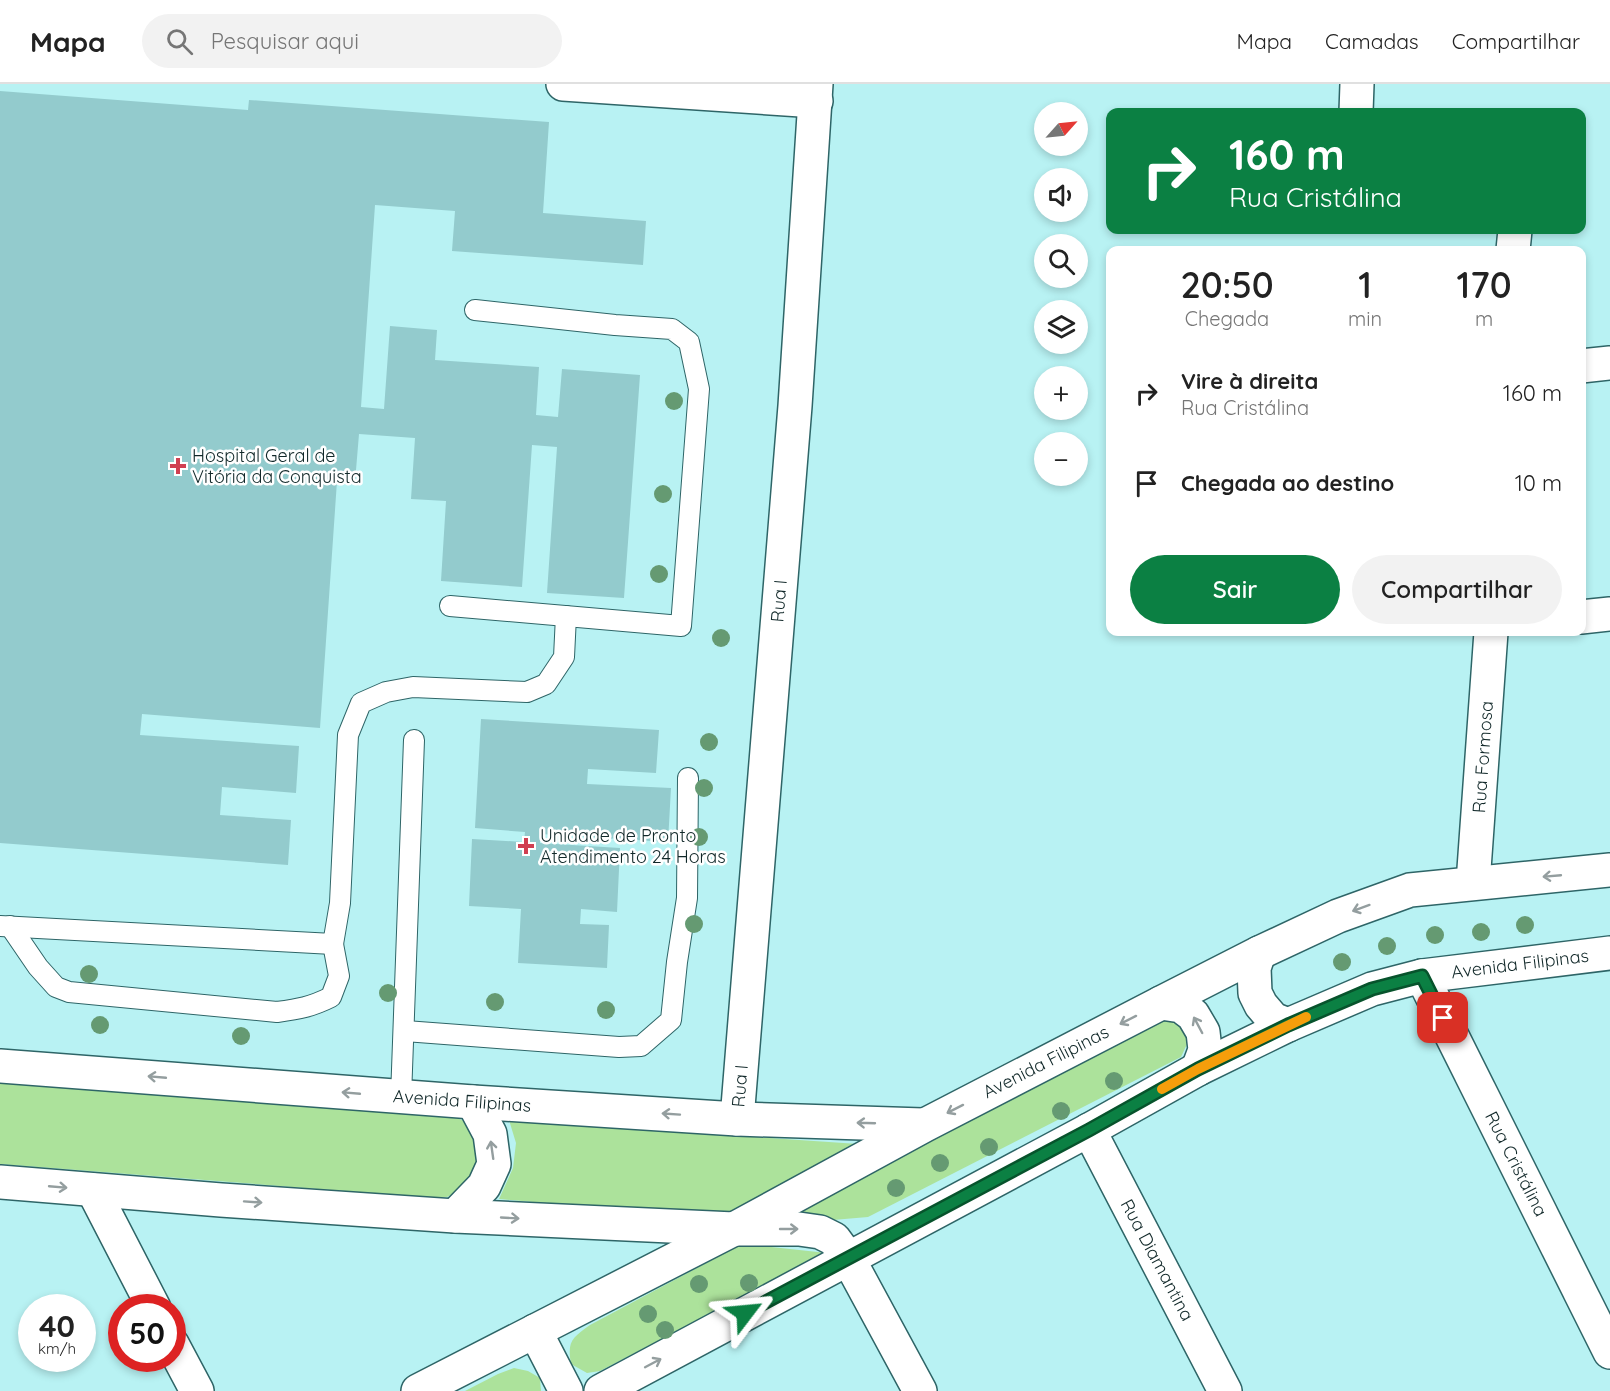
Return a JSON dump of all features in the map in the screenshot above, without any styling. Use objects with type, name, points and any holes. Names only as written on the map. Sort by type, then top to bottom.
[{"type":"main road","points":[[563,84],[816,93]]},
{"type":"main road","points":[[1356,108],[1358,84]]},
{"type":"main road","name":"Rua I","points":[[737,1119],[796,394],[816,93]]},
{"type":"main road","points":[[1586,365],[1610,363]]},
{"type":"main road","points":[[1586,616],[1610,614]]},
{"type":"main road","name":"Rua Formosa","points":[[1473,883],[1491,636]]},
{"type":"main road","name":"Avenida Filipinas","points":[[418,1391],[734,1229],[925,1125],[1161,1003],[1338,916],[1410,890],[1610,870]]},
{"type":"main road","points":[[1259,953],[1254,968],[1255,993],[1261,1005],[1273,1019],[1288,1025]]},
{"type":"main road","name":"Avenida Filipinas","points":[[601,1391],[1089,1130],[1198,1069],[1288,1025],[1372,989],[1422,976],[1610,953]]},
{"type":"main road","name":"Rua Cristálina","points":[[1422,976],[1610,1352]]},
{"type":"main road","points":[[1161,1003],[1181,1006],[1193,1015],[1203,1032],[1205,1050],[1198,1069]]},
{"type":"main road","name":"Avenida Filipinas","points":[[0,1066],[401,1097],[737,1119],[925,1125]]},
{"type":"main road","points":[[456,1216],[484,1186],[494,1164],[490,1134],[472,1102]]},
{"type":"main road","name":"Rua Diamantina","points":[[1089,1130],[1225,1391]]},
{"type":"main road","name":"Avenida Filipinas","points":[[0,1182],[456,1216],[734,1229],[799,1229],[820,1232],[834,1239],[848,1258]]},
{"type":"main road","points":[[93,1190],[147,1294]]},
{"type":"main road","points":[[848,1258],[920,1391]]},
{"type":"main road","points":[[535,1331],[566,1391]]},
{"type":"main road","points":[[186,1370],[197,1391]]},
{"type":"lane","points":[[450,606],[681,626],[699,389],[689,342],[672,329],[475,310]]},
{"type":"lane","points":[[5,926],[56,987],[69,992],[277,1012],[307,1008],[331,997],[339,976],[333,944],[340,903],[348,735],[361,703],[386,692],[413,687],[527,692],[546,684],[564,657],[566,616]]},
{"type":"lane","points":[[401,1097],[414,740]]},
{"type":"lane","points":[[405,1031],[619,1047],[641,1046],[671,1020],[687,898],[688,778]]},
{"type":"lane","points":[[5,926],[333,944]]},
{"type":"green space","points":[[1152,1014],[1182,1024],[1188,1042],[1181,1057],[868,1217],[821,1221],[784,1212]]},
{"type":"green space","points":[[0,1077],[445,1113],[464,1121],[475,1138],[478,1157],[472,1176],[460,1190],[447,1197],[434,1198],[0,1164]]},
{"type":"green space","points":[[509,1120],[873,1145],[725,1219],[499,1199],[513,1168],[516,1143]]},
{"type":"green space","points":[[742,1244],[827,1253],[600,1371],[587,1373],[571,1364],[572,1341],[590,1325]]},
{"type":"green space","points":[[514,1368],[528,1371],[540,1378],[541,1391],[465,1391],[498,1374]]},
{"type":"building","name":"Hospital Geral de Vitória da Conquista","points":[[0,91],[248,110],[249,100],[549,122],[543,213],[646,221],[643,265],[452,251],[455,211],[375,205],[361,407],[384,409],[390,326],[437,330],[435,360],[539,367],[536,415],[558,417],[562,369],[640,375],[624,598],[547,593],[557,447],[532,445],[522,587],[441,581],[446,501],[411,499],[415,438],[359,434],[355,482],[337,481],[320,728],[142,714],[140,735],[299,746],[296,793],[222,787],[220,815],[291,820],[288,865],[0,843]]},
{"type":"building","name":"Unidade de Pronto Atendimento 24 Horas","points":[[481,719],[659,730],[656,773],[588,769],[587,784],[671,788],[668,842],[540,834],[540,843],[620,848],[617,912],[581,909],[580,924],[609,925],[607,968],[518,963],[521,909],[469,906],[472,839],[524,842],[525,832],[475,828]]},
{"type":"slow traffic","points":[[1162,1089],[1306,1017]]},
{"type":"place","name":"Hospital Geral de Vitória da Conquista","points":[[178,466]]},
{"type":"place","name":"Unidade de Pronto Atendimento 24 Horas","points":[[526,846]]},
{"type":"route","points":[[745,1313],[1089,1130],[1198,1069],[1288,1025],[1372,989],[1422,976],[1443,1018]]}]
